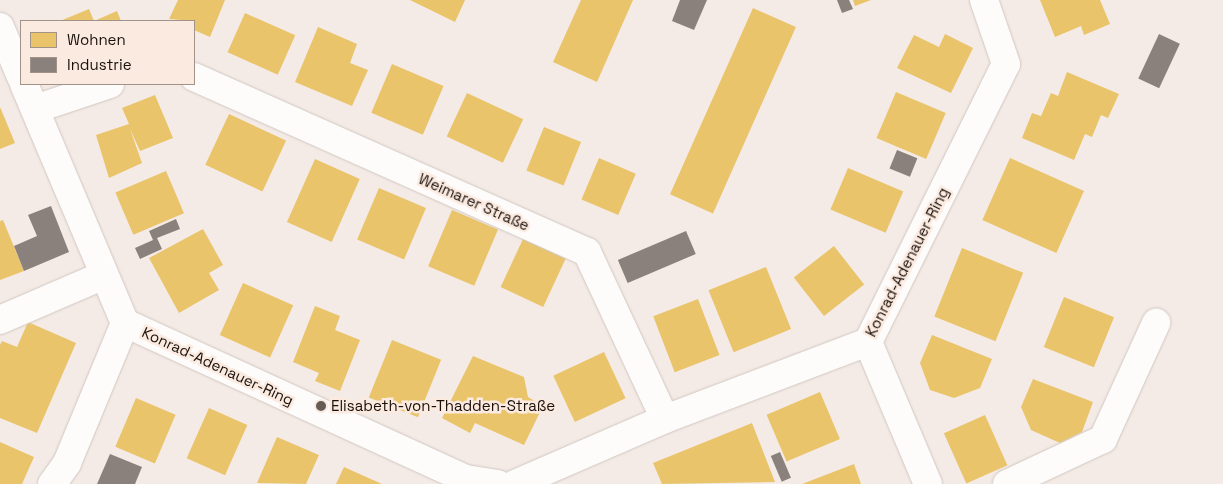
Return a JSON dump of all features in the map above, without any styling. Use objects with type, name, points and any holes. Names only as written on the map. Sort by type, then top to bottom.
[{"type":"street","name":"Konrad-Adenauer-Ring","points":[[515,484],[665,419],[868,342],[1006,64],[984,0]]},
{"type":"street","points":[[0,27],[20,75]]},
{"type":"street","name":"Weimarer Straße","points":[[195,77],[587,252],[665,419]]},
{"type":"street","name":"Konrad-Adenauer-Ring","points":[[24,85],[125,323],[466,479],[498,484]]},
{"type":"street","points":[[35,109],[107,85]]},
{"type":"street","points":[[0,320],[104,275]]},
{"type":"street","points":[[52,484],[67,463],[125,323]]},
{"type":"street","points":[[1007,484],[1103,440],[1156,323]]},
{"type":"street","points":[[868,342],[928,484]]},
{"type":"building: Wohnen","points":[[178,0],[225,0],[210,37],[195,30],[195,20],[169,19]]},
{"type":"building: Wohnen","points":[[410,0],[465,0],[455,22]]},
{"type":"building: Wohnen","points":[[581,0],[633,0],[597,82],[553,62]]},
{"type":"building: Wohnen","points":[[853,0],[871,0],[855,6]]},
{"type":"building: Wohnen","points":[[1040,0],[1100,0],[1110,24],[1084,35],[1081,26],[1055,37]]},
{"type":"building: Wohnen","points":[[753,8],[796,27],[713,213],[670,194]]},
{"type":"building: Wohnen","points":[[89,9],[94,20],[62,20]]},
{"type":"building: Wohnen","points":[[117,11],[121,20],[96,20]]},
{"type":"building: Wohnen","points":[[245,13],[295,35],[278,75],[228,52]]},
{"type":"building: Wohnen","points":[[318,27],[357,44],[350,63],[368,70],[352,106],[295,82]]},
{"type":"building: Wohnen","points":[[945,34],[973,48],[951,93],[897,68],[914,35],[939,47]]},
{"type":"building: Wohnen","points":[[392,64],[444,86],[423,135],[371,113]]},
{"type":"building: Wohnen","points":[[1067,72],[1119,94],[1108,118],[1101,115],[1092,137],[1085,134],[1074,160],[1022,138],[1032,113],[1041,116],[1051,93],[1058,96]]},
{"type":"building: Wohnen","points":[[896,92],[946,113],[926,159],[876,138]]},
{"type":"building: Wohnen","points":[[467,93],[523,119],[503,163],[447,137]]},
{"type":"building: Wohnen","points":[[155,95],[173,138],[140,151],[130,129],[142,163],[109,178],[96,135],[129,124],[122,108]]},
{"type":"building: Wohnen","points":[[0,107],[15,143],[0,149]]},
{"type":"building: Wohnen","points":[[229,114],[286,141],[262,191],[205,165]]},
{"type":"building: Wohnen","points":[[544,127],[581,142],[563,186],[526,171]]},
{"type":"building: Wohnen","points":[[599,158],[636,174],[618,215],[581,199]]},
{"type":"building: Wohnen","points":[[1010,158],[1084,191],[1056,253],[982,220]]},
{"type":"building: Wohnen","points":[[315,159],[360,179],[332,242],[287,222]]},
{"type":"building: Wohnen","points":[[848,168],[903,191],[886,233],[830,209]]},
{"type":"building: Wohnen","points":[[166,171],[184,213],[133,235],[115,192]]},
{"type":"building: Wohnen","points":[[379,188],[426,208],[404,259],[357,240]]},
{"type":"building: Wohnen","points":[[452,210],[498,230],[474,286],[428,266]]},
{"type":"building: Wohnen","points":[[3,220],[24,271],[0,280],[0,221]]},
{"type":"building: Wohnen","points":[[203,229],[223,265],[209,273],[219,290],[179,313],[149,258]]},
{"type":"building: Wohnen","points":[[523,239],[566,259],[543,307],[501,287]]},
{"type":"building: Wohnen","points":[[834,246],[864,285],[824,316],[794,277]]},
{"type":"building: Wohnen","points":[[962,248],[1023,273],[995,341],[934,317]]},
{"type":"building: Wohnen","points":[[766,267],[791,329],[734,352],[709,290]]},
{"type":"building: Wohnen","points":[[243,283],[293,305],[270,357],[220,335]]},
{"type":"building: Wohnen","points":[[1064,297],[1114,317],[1094,367],[1044,347]]},
{"type":"building: Wohnen","points":[[698,299],[720,355],[675,372],[653,316]]},
{"type":"building: Wohnen","points":[[315,306],[340,316],[335,330],[360,340],[340,391],[315,381],[319,373],[293,362]]},
{"type":"building: Wohnen","points":[[28,322],[76,343],[37,433],[0,418],[0,345],[2,341],[17,347]]},
{"type":"building: Wohnen","points":[[932,335],[992,359],[980,388],[954,398],[930,390],[920,363]]},
{"type":"building: Wohnen","points":[[392,340],[441,360],[418,417],[369,397]]},
{"type":"building: Wohnen","points":[[604,352],[626,398],[575,422],[553,376]]},
{"type":"building: Wohnen","points":[[473,356],[524,377],[528,397],[543,406],[524,445],[475,423],[470,433],[442,418]]},
{"type":"building: Wohnen","points":[[1033,379],[1093,402],[1082,432],[1060,443],[1031,430],[1021,407]]},
{"type":"building: Wohnen","points":[[820,392],[840,439],[787,462],[767,415]]},
{"type":"building: Wohnen","points":[[136,398],[176,415],[155,464],[115,447]]},
{"type":"building: Wohnen","points":[[209,408],[247,425],[225,475],[187,458]]},
{"type":"building: Wohnen","points":[[985,415],[1007,465],[966,484],[944,433]]},
{"type":"building: Wohnen","points":[[752,423],[775,482],[662,484],[653,463]]},
{"type":"building: Wohnen","points":[[277,437],[319,455],[306,484],[257,483]]},
{"type":"building: Wohnen","points":[[0,442],[34,457],[22,484],[0,484]]},
{"type":"building: Wohnen","points":[[854,464],[861,484],[802,484]]},
{"type":"building: Wohnen","points":[[344,467],[382,484],[336,484]]},
{"type":"building: Industrie","points":[[680,0],[707,0],[694,30],[672,21]]},
{"type":"building: Industrie","points":[[837,0],[849,0],[853,9],[842,13]]},
{"type":"building: Industrie","points":[[1159,34],[1180,44],[1159,88],[1138,78]]},
{"type":"building: Industrie","points":[[897,150],[917,158],[910,177],[890,169]]},
{"type":"building: Industrie","points":[[51,206],[69,252],[24,271],[14,246],[37,236],[28,215]]},
{"type":"building: Industrie","points":[[176,219],[180,229],[157,238],[162,249],[140,259],[135,248],[153,240],[149,231]]},
{"type":"building: Industrie","points":[[686,231],[696,254],[628,283],[618,260]]},
{"type":"building: Industrie","points":[[780,452],[791,478],[782,482],[771,456]]},
{"type":"building: Industrie","points":[[110,454],[142,467],[135,484],[97,484]]},
{"type":"place","name":"Elisabeth-von-Thadden-Straße","points":[[321,406]]}]
